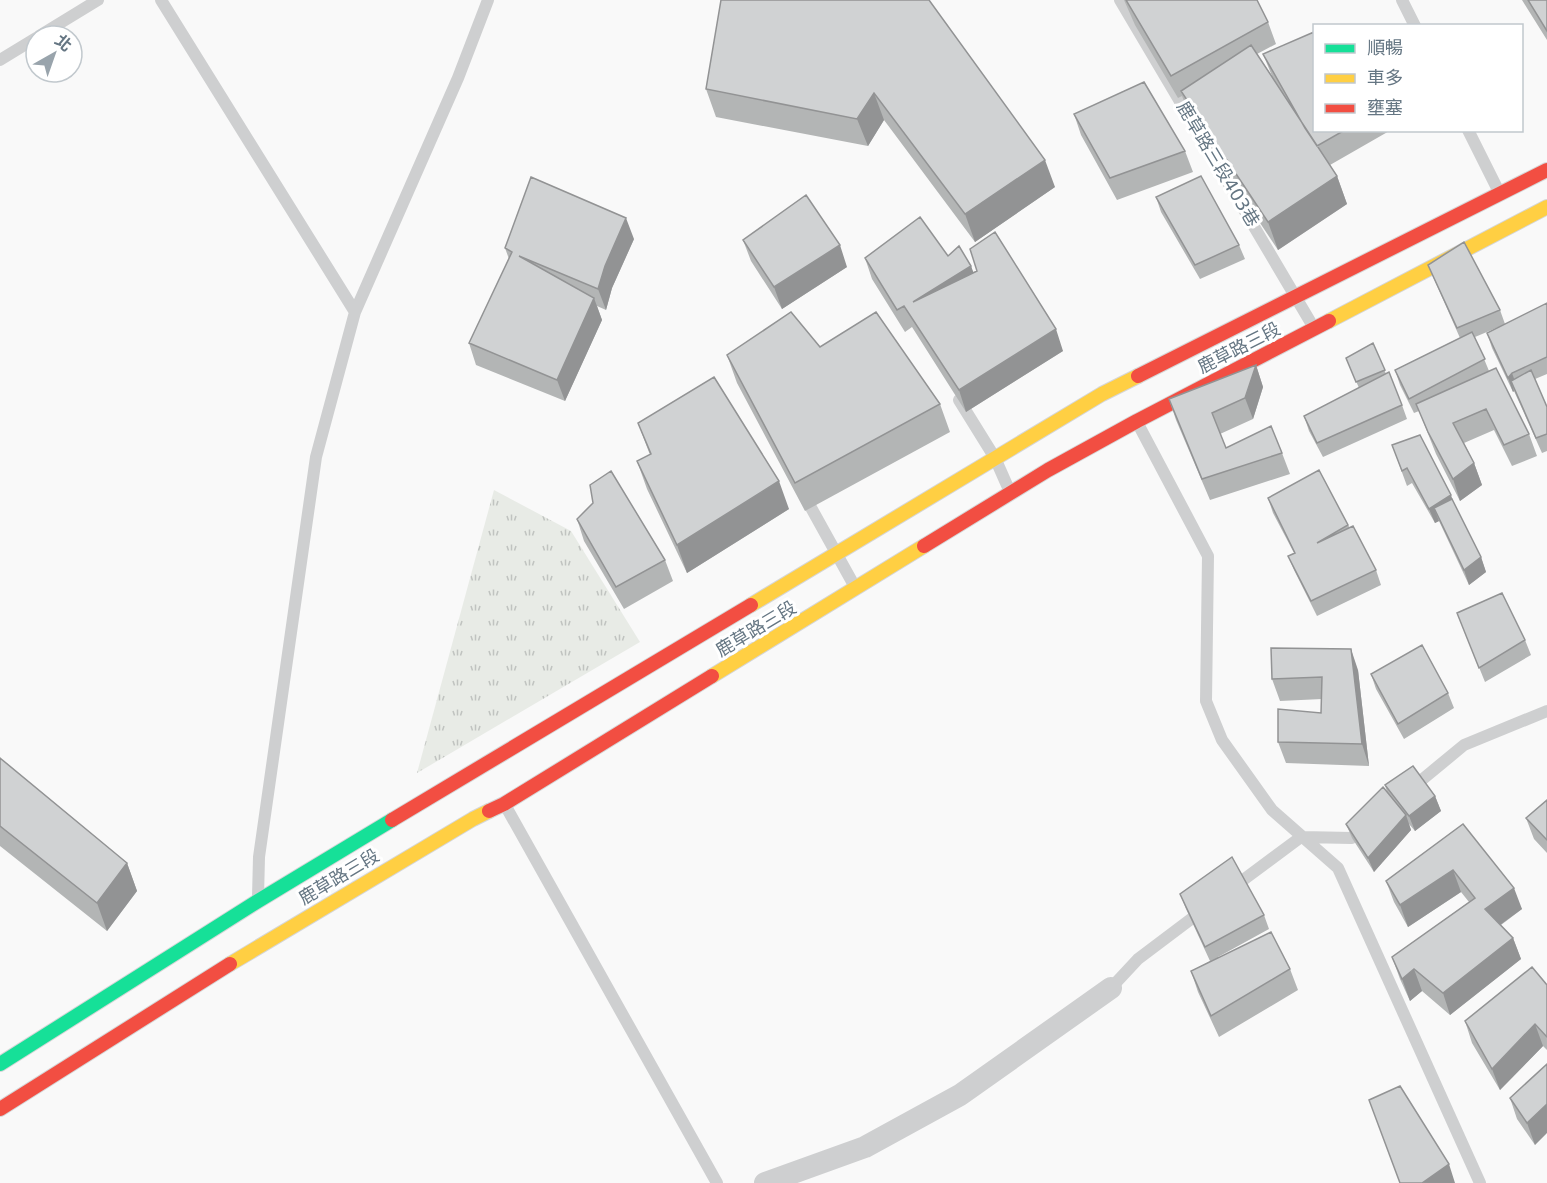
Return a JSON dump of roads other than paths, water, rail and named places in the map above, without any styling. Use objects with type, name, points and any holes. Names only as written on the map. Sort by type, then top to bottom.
[{"type":"main road","name":"鹿草路三段","points":[[0,1064],[258,901],[1102,394],[1547,171]]},
{"type":"main road","name":"鹿草路三段","points":[[0,1109],[269,939],[473,819],[504,804],[1011,493],[1137,421],[1547,207]]},
{"type":"street","points":[[765,1183],[865,1147],[960,1095],[1111,988]]},
{"type":"lane","points":[[59,24],[98,0]]},
{"type":"lane","points":[[161,0],[356,312]]},
{"type":"lane","points":[[258,901],[259,857],[316,457],[356,312],[458,78],[488,0]]},
{"type":"lane","name":"鹿草路三段403巷","points":[[1120,0],[1314,329]]},
{"type":"lane","points":[[1402,0],[1414,24]]},
{"type":"lane","points":[[0,60],[24,45]]},
{"type":"lane","points":[[1469,132],[1500,195]]},
{"type":"lane","points":[[955,393],[995,458],[1011,493]]},
{"type":"lane","points":[[1137,421],[1208,556],[1206,701],[1222,740],[1272,810],[1338,868],[1480,1183]]},
{"type":"lane","points":[[795,480],[856,588]]},
{"type":"lane","points":[[1404,795],[1464,745],[1547,711]]},
{"type":"lane","points":[[504,804],[717,1183]]},
{"type":"lane","points":[[1111,988],[1138,959],[1301,837],[1352,838],[1378,817]]}]
